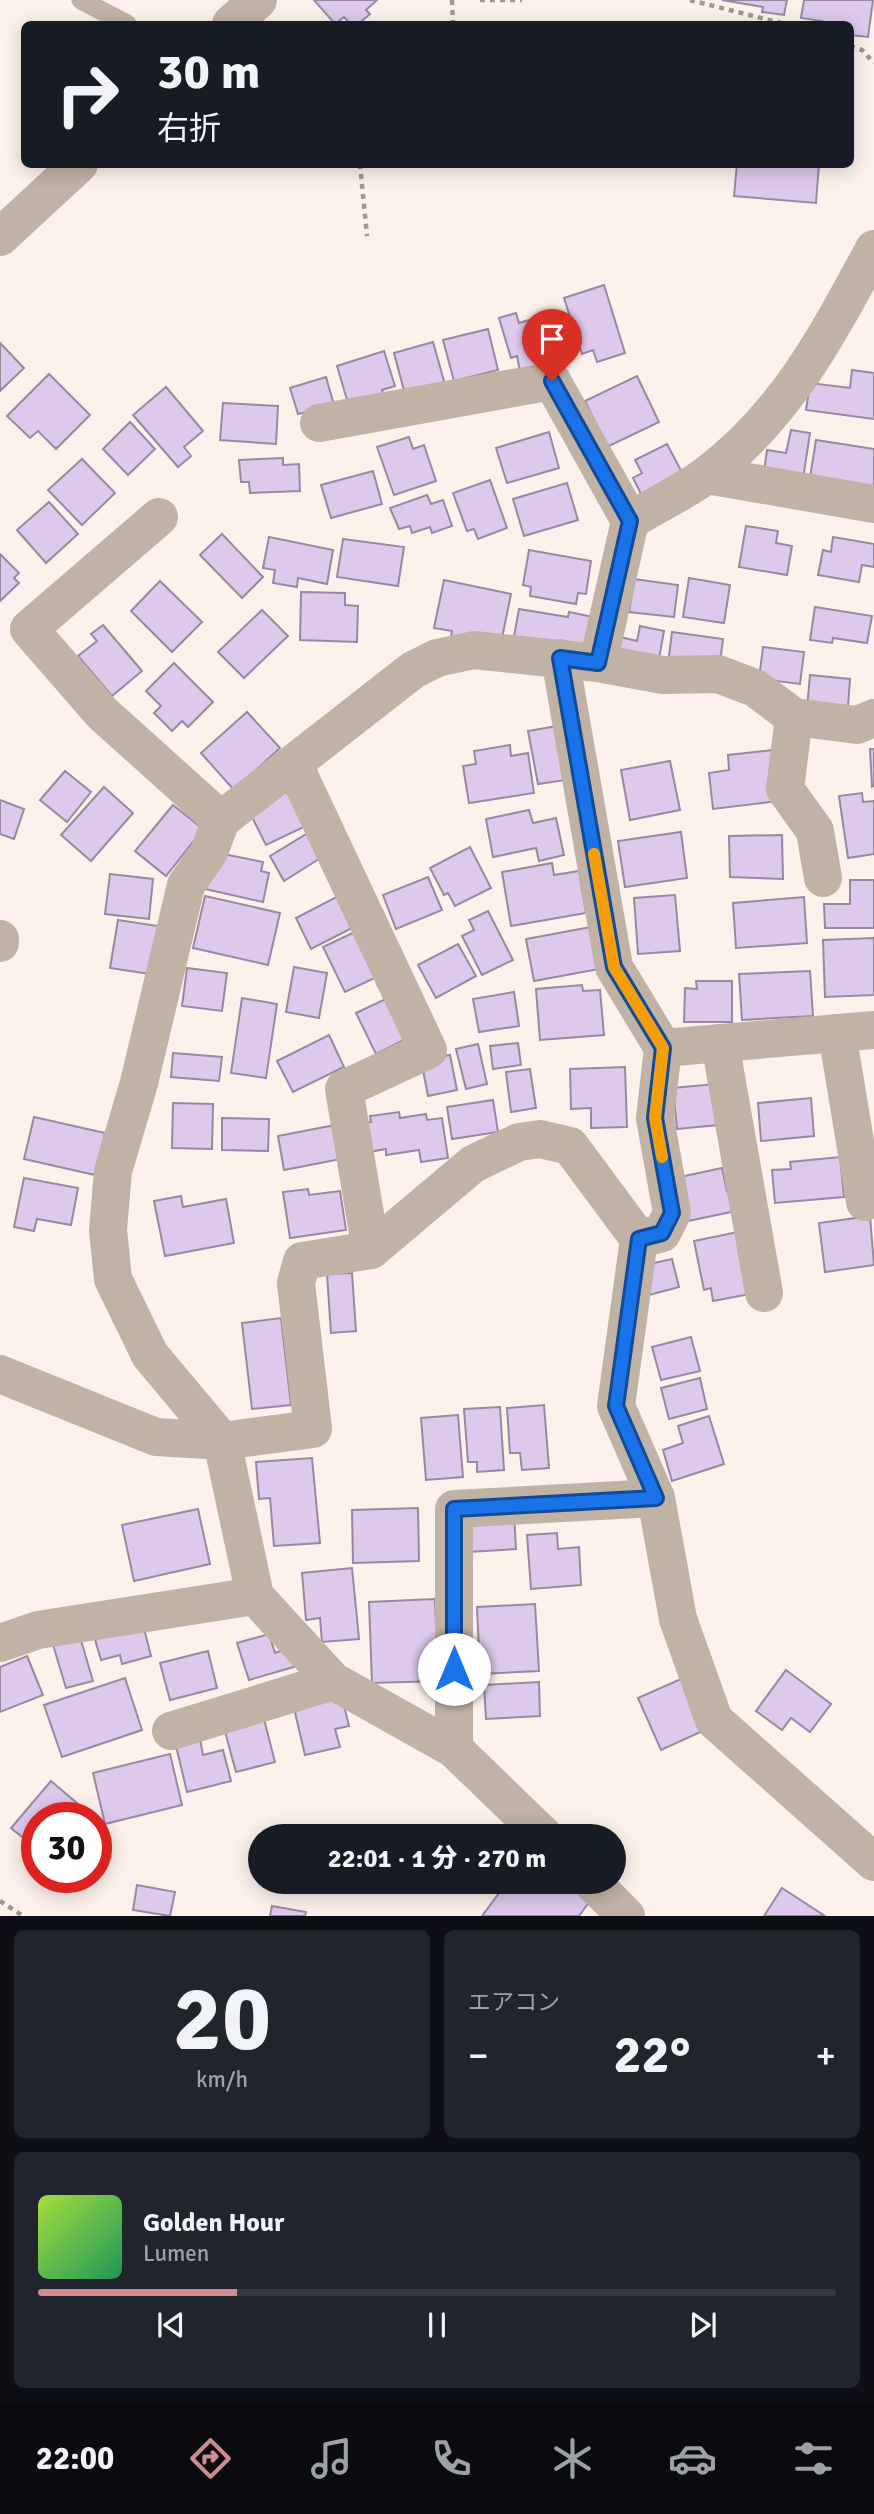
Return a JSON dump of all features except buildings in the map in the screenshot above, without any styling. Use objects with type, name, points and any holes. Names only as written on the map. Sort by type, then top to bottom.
[{"type":"street","points":[[234,21],[258,0]]},
{"type":"street","points":[[0,237],[75,168]]},
{"type":"street","points":[[630,521],[707,475],[756,432],[798,383],[874,249]]},
{"type":"street","points":[[319,423],[552,381],[630,521],[598,663]]},
{"type":"street","points":[[707,475],[874,504]]},
{"type":"street","points":[[159,517],[29,629],[102,713],[221,820]]},
{"type":"street","points":[[532,1824],[454,1749],[333,1681],[255,1596],[222,1441],[150,1355],[113,1279],[108,1230],[113,1171],[139,1083],[186,885],[209,852],[221,820],[413,670],[437,658],[474,650],[598,663],[663,675],[718,674],[755,688],[794,717],[857,725],[874,718]]},
{"type":"street","points":[[560,658],[614,967],[663,1048],[655,1118],[672,1213],[662,1233],[639,1239]]},
{"type":"street","points":[[794,717],[785,789],[815,831],[823,878]]},
{"type":"street","points":[[294,765],[428,1050],[344,1089],[371,1250]]},
{"type":"street","points":[[663,1048],[874,1030]]},
{"type":"street","points":[[836,1033],[865,1202]]},
{"type":"street","points":[[720,1043],[764,1293]]},
{"type":"street","points":[[0,1374],[156,1437],[222,1441],[313,1429],[296,1283],[302,1261],[371,1250],[473,1164],[519,1142],[540,1139],[570,1146],[639,1239],[616,1406],[656,1498],[678,1619],[714,1720],[874,1862]]},
{"type":"street","points":[[454,1749],[454,1509],[656,1498]]},
{"type":"street","points":[[0,1643],[38,1630],[255,1596]]},
{"type":"street","points":[[171,1731],[333,1681]]},
{"type":"street","points":[[604,1894],[626,1916]]},
{"type":"lane","points":[[81,0],[121,21]]},
{"type":"path","points":[[452,0],[453,21]]},
{"type":"path","points":[[480,0],[522,0]]},
{"type":"path","points":[[690,0],[773,21]]},
{"type":"path","points":[[854,47],[862,50],[874,62]]},
{"type":"path","points":[[360,168],[367,236]]},
{"type":"path","points":[[0,1901],[23,1916]]},
{"type":"slow traffic","points":[[594,854],[614,967],[663,1048],[655,1118],[662,1157]]},
{"type":"route","points":[[454,1669],[454,1509],[656,1498],[616,1406],[639,1239],[662,1233],[672,1213],[655,1118],[663,1048],[614,967],[560,658],[598,663],[630,521],[552,381]]}]
